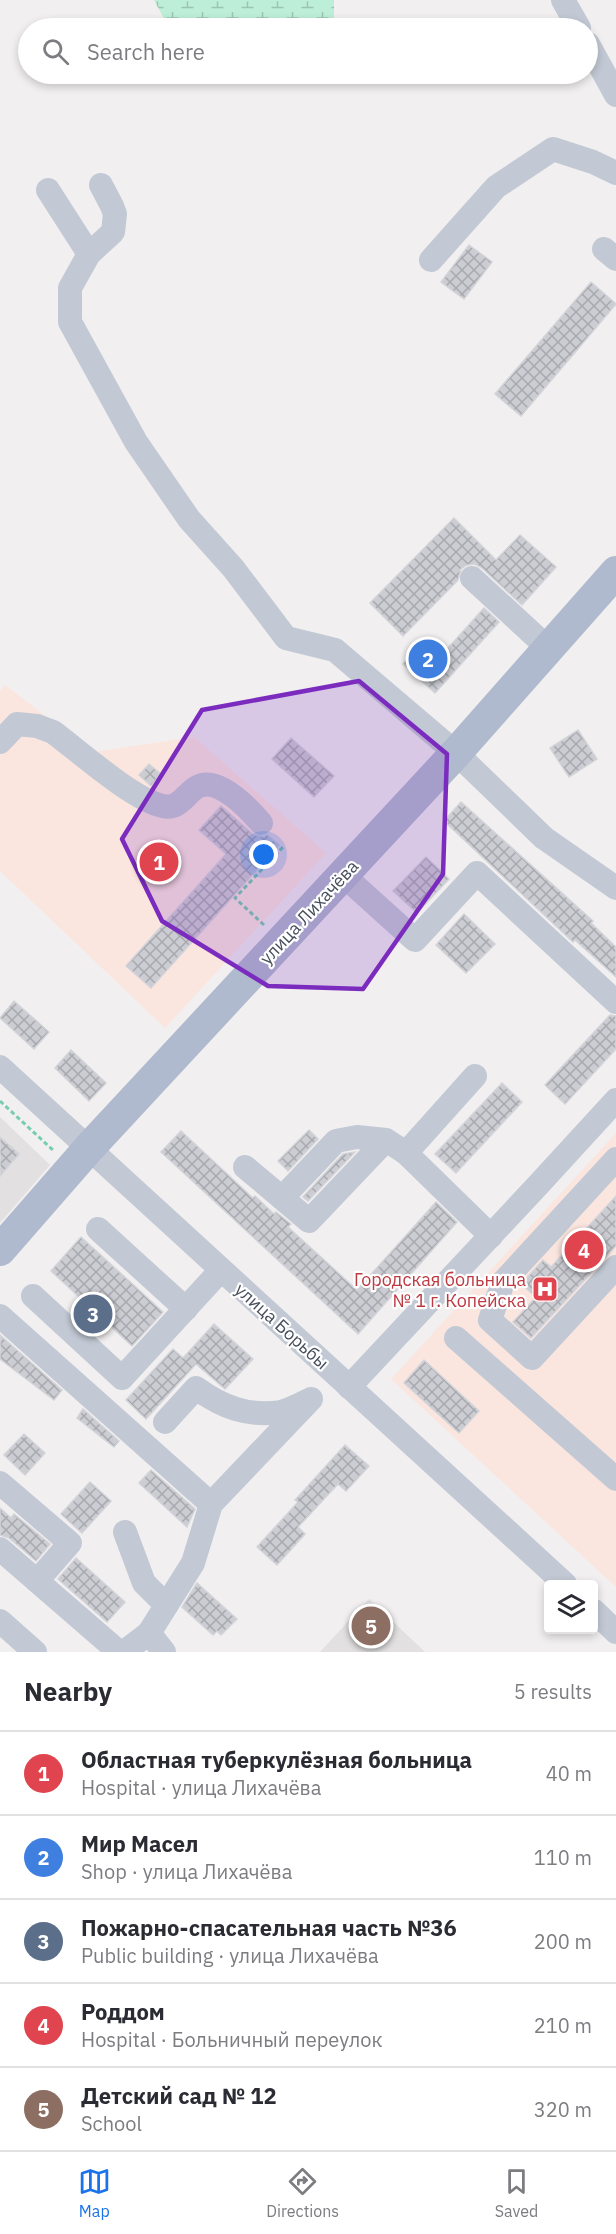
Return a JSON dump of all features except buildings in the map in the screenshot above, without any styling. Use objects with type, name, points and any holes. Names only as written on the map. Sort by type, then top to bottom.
[{"type":"main road","name":"улица Лихачёва","points":[[0,1250],[80,1158],[456,753],[616,572]]},
{"type":"street","points":[[563,0],[573,18]]},
{"type":"street","points":[[598,62],[616,95]]},
{"type":"street","points":[[431,260],[496,187],[553,149],[593,162],[616,173]]},
{"type":"street","points":[[101,184],[115,214],[113,232],[89,254],[70,288],[70,322],[136,442],[189,519],[233,568],[286,638],[335,650],[456,753],[544,838],[616,888]]},
{"type":"street","points":[[48,190],[89,254]]},
{"type":"street","points":[[472,578],[548,648]]},
{"type":"street","points":[[0,742],[17,724],[37,726],[53,732],[140,797],[163,806],[172,806],[198,786],[215,786],[237,797],[261,823]]},
{"type":"street","points":[[343,875],[415,940],[477,873],[616,1002]]},
{"type":"street","name":"улица Борьбы","points":[[0,1067],[80,1158],[220,1270],[561,1580]]},
{"type":"street","points":[[245,1167],[309,1221],[475,1076]]},
{"type":"street","points":[[165,1422],[196,1388],[215,1402],[246,1413],[282,1412],[311,1400],[342,1381],[491,1236],[616,1100]]},
{"type":"street","points":[[282,1198],[336,1141],[357,1137],[396,1147],[491,1236]]},
{"type":"street","points":[[616,1159],[502,1282],[490,1320],[532,1358],[616,1267]]},
{"type":"street","points":[[539,1184],[568,1210]]},
{"type":"street","points":[[98,1229],[186,1309]]},
{"type":"street","points":[[33,1296],[122,1378],[220,1270]]},
{"type":"street","points":[[0,1316],[212,1504]]},
{"type":"street","points":[[456,1338],[616,1479]]},
{"type":"street","points":[[124,1652],[149,1633],[193,1563],[212,1504],[311,1400]]},
{"type":"street","points":[[0,1483],[70,1544],[37,1581]]},
{"type":"street","points":[[125,1532],[144,1583],[166,1605]]},
{"type":"street","points":[[0,1549],[119,1652]]},
{"type":"street","points":[[598,1615],[616,1632]]},
{"type":"street","points":[[0,1621],[35,1652]]},
{"type":"street","points":[[149,1633],[164,1652]]},
{"type":"path","points":[[281,941],[235,898],[283,847]]},
{"type":"path","points":[[0,1101],[80,1158]]},
{"type":"highlighted area","points":[[359,681],[447,754],[443,874],[363,989],[268,986],[162,921],[122,839],[202,710]]},
{"type":"shaded area","points":[[5,685],[93,752],[194,737],[326,853],[165,1028],[0,871],[0,691]]},
{"type":"shaded area","points":[[0,1117],[50,1165],[0,1223]]},
{"type":"shaded area","name":"Городская больница № 1 г. Копейска","points":[[616,1133],[616,1587],[391,1379]]},
{"type":"shaded area","points":[[369,1599],[425,1652],[320,1652]]},
{"type":"green space","points":[[154,0],[334,0],[334,18],[164,18]]},
{"type":"place","name":"Мир Масел","points":[[428,659]]},
{"type":"place","name":"Областная туберкулёзная больница","points":[[159,862]]},
{"type":"place","name":"Роддом","points":[[584,1250]]},
{"type":"place","name":"Городская больница № 1 г. Копейска","points":[[545,1289]]},
{"type":"place","name":"Пожарно-спасательная часть №36","points":[[93,1314]]},
{"type":"place","name":"Детский сад № 12","points":[[371,1626]]}]
